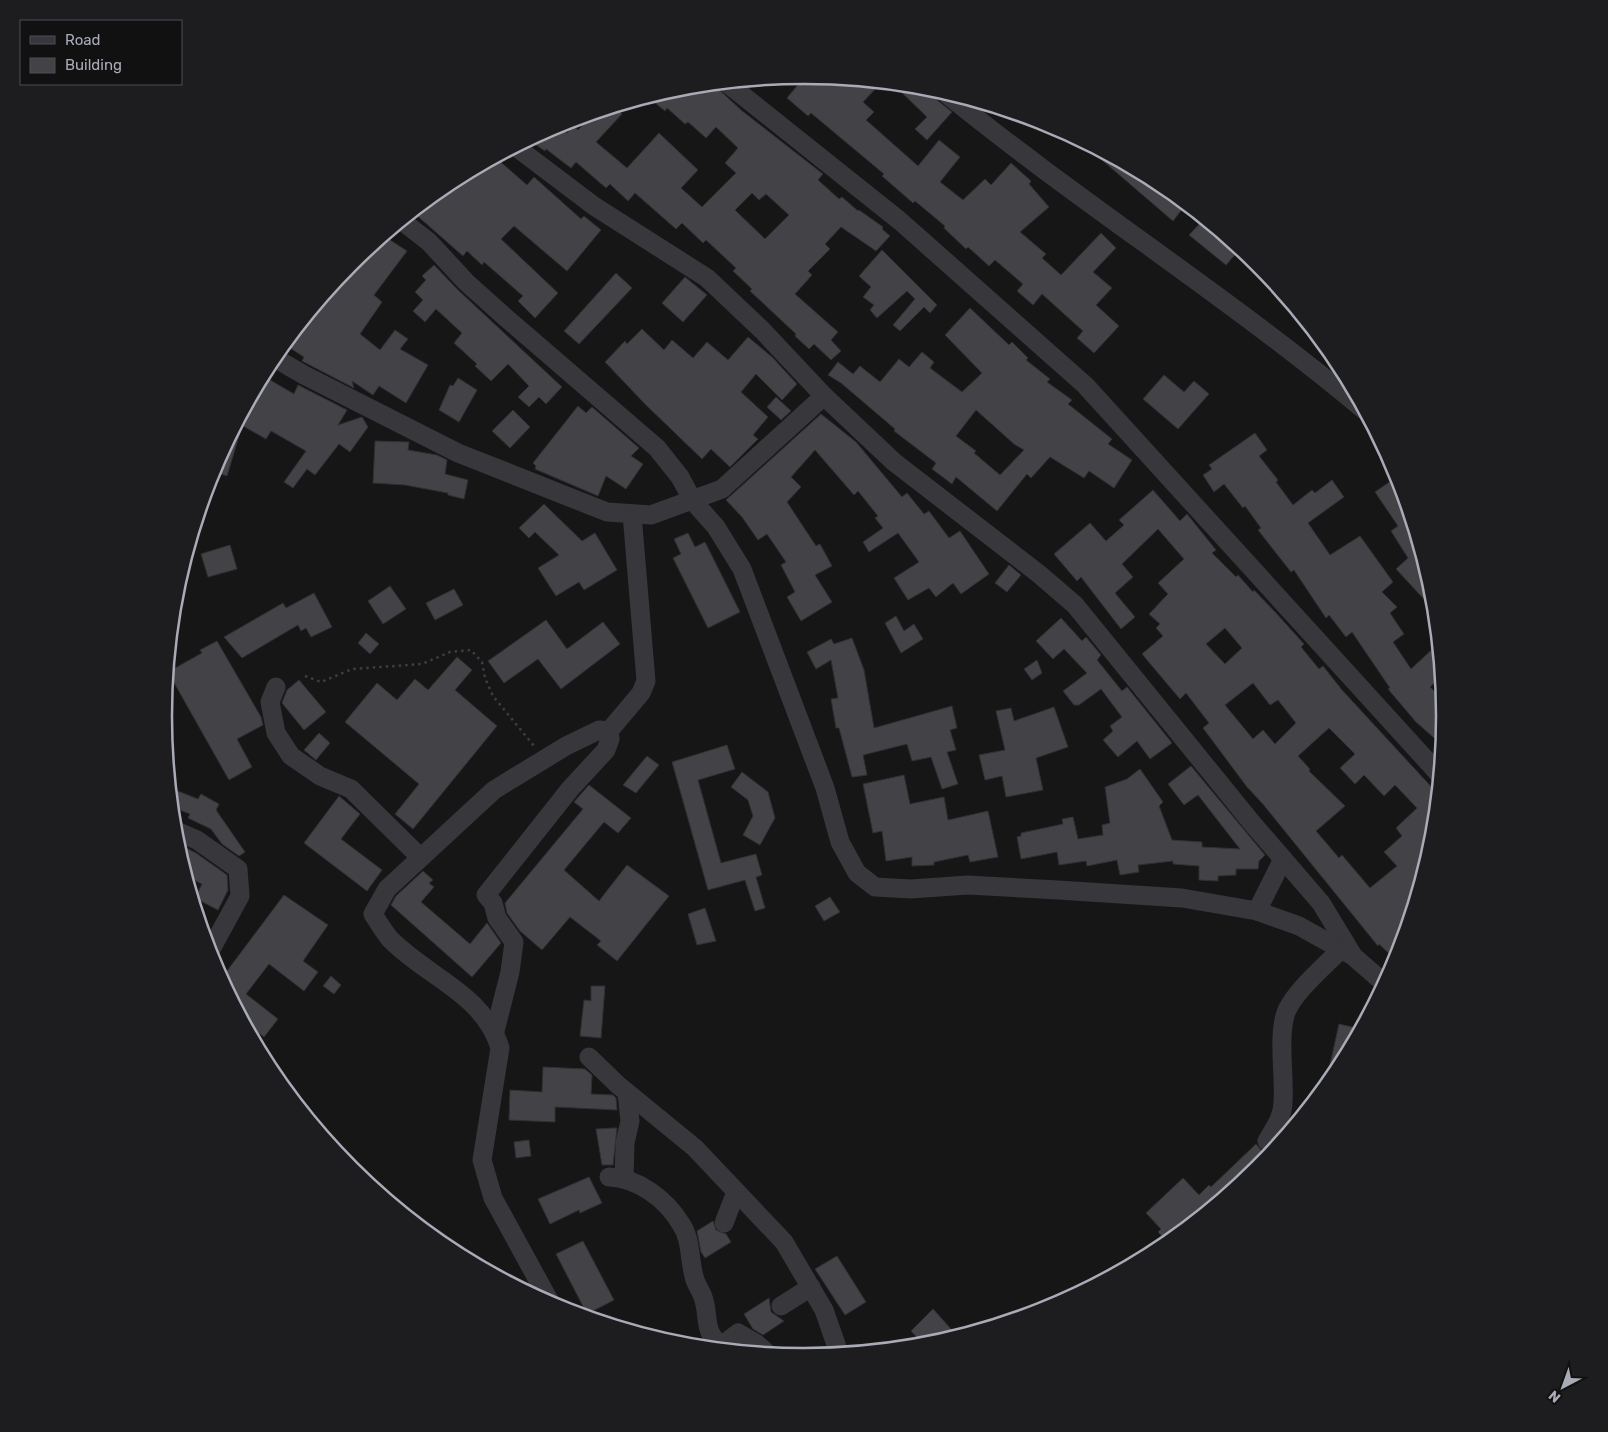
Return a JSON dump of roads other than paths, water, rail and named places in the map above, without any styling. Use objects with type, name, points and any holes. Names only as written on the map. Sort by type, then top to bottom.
[{"type":"street","points":[[733,88],[900,221],[1085,385],[1434,768]]},
{"type":"street","points":[[958,103],[1020,152],[1238,310],[1352,401]]},
{"type":"street","points":[[521,151],[594,206],[707,278],[762,330],[824,396],[894,462],[1039,574],[1075,605],[1321,903],[1347,953]]},
{"type":"street","points":[[407,225],[429,242],[466,282],[505,317],[657,448],[680,476],[693,501],[716,527],[742,569],[825,788],[840,842],[857,873],[875,887],[911,888],[968,885],[1058,890],[1182,898],[1257,911],[1299,926],[1347,953],[1379,979]]},
{"type":"street","points":[[281,361],[458,452],[607,512],[632,514],[651,515],[722,489],[824,396]]},
{"type":"street","points":[[495,1031],[510,972],[514,942],[497,918],[494,903],[486,895],[570,789],[606,750],[610,739],[609,731],[641,693],[646,680],[632,514]]},
{"type":"street","points":[[276,686],[270,702],[276,733],[291,756],[320,776],[351,789],[420,857]]},
{"type":"street","points":[[545,1292],[493,1198],[482,1160],[500,1048],[495,1031],[476,1007],[390,940],[373,914],[387,889],[494,790],[545,759],[599,730],[609,731]]},
{"type":"street","points":[[183,834],[197,840],[238,869],[240,896],[214,943]]},
{"type":"street","points":[[1257,911],[1284,859]]},
{"type":"street","points":[[1267,1141],[1280,1119],[1283,1103],[1283,1038],[1287,1011],[1297,996],[1347,953]]},
{"type":"street","points":[[589,1056],[627,1093],[695,1148],[784,1242],[824,1310],[837,1347]]},
{"type":"street","points":[[627,1093],[630,1121],[617,1178],[639,1184],[655,1195],[682,1225],[693,1260],[695,1280],[704,1298],[706,1322],[712,1338],[717,1342]]},
{"type":"street","points":[[724,1223],[736,1192]]},
{"type":"street","points":[[781,1306],[811,1286]]},
{"type":"street","points":[[724,1343],[738,1332],[760,1347]]}]
